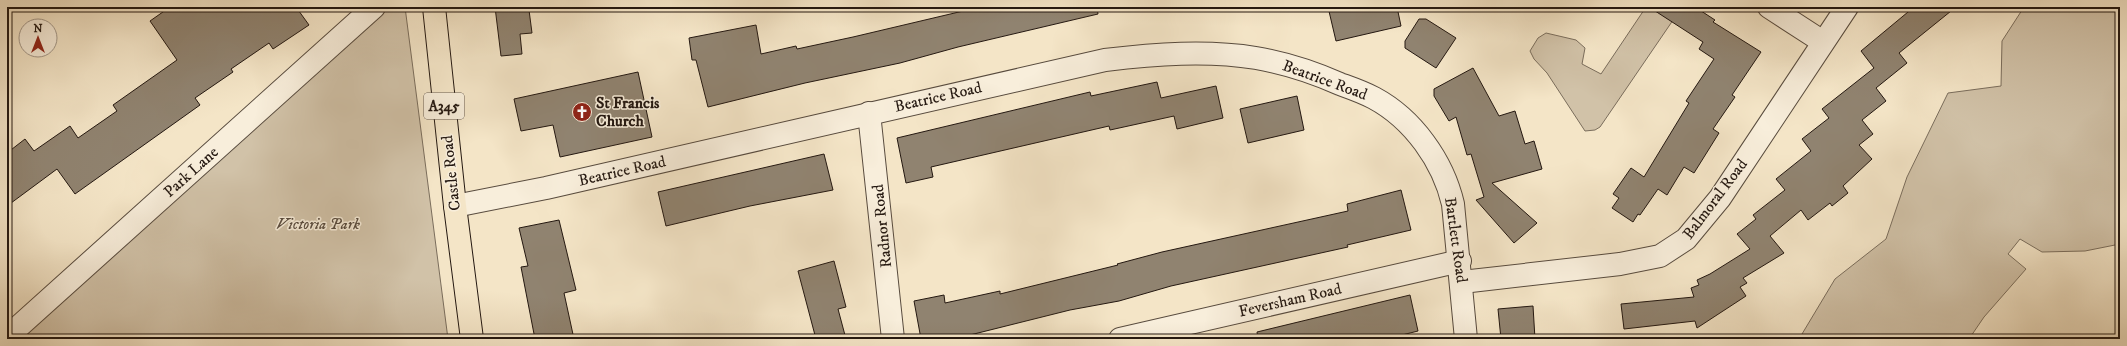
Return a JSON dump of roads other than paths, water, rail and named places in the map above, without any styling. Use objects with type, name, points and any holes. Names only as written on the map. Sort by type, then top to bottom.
[{"type":"main road","name":"Castle Road","points":[[434,7],[455,206],[472,339]]},
{"type":"street","name":"Park Lane","points":[[7,337],[374,7]]},
{"type":"street","points":[[1769,7],[1823,42]]},
{"type":"street","name":"Balmoral Road","points":[[1461,271],[1620,264],[1660,256],[1676,247],[1697,228],[1720,198],[1846,7]]},
{"type":"street","name":"Beatrice Road","points":[[455,206],[546,188],[1105,60],[1155,55],[1186,54],[1256,58],[1318,74],[1373,98],[1391,110],[1411,127]]},
{"type":"street","name":"Radnor Road","points":[[869,113],[893,339]]},
{"type":"street","name":"Bartlett Road","points":[[1411,127],[1440,168],[1450,190],[1461,271],[1466,339]]},
{"type":"street","name":"Feversham Road","points":[[1120,339],[1461,271]]},
{"type":"place","name":"St Francis Church","points":[[582,112]]},
{"type":"park label","name":"Victoria Park","points":[[318,224]]}]
